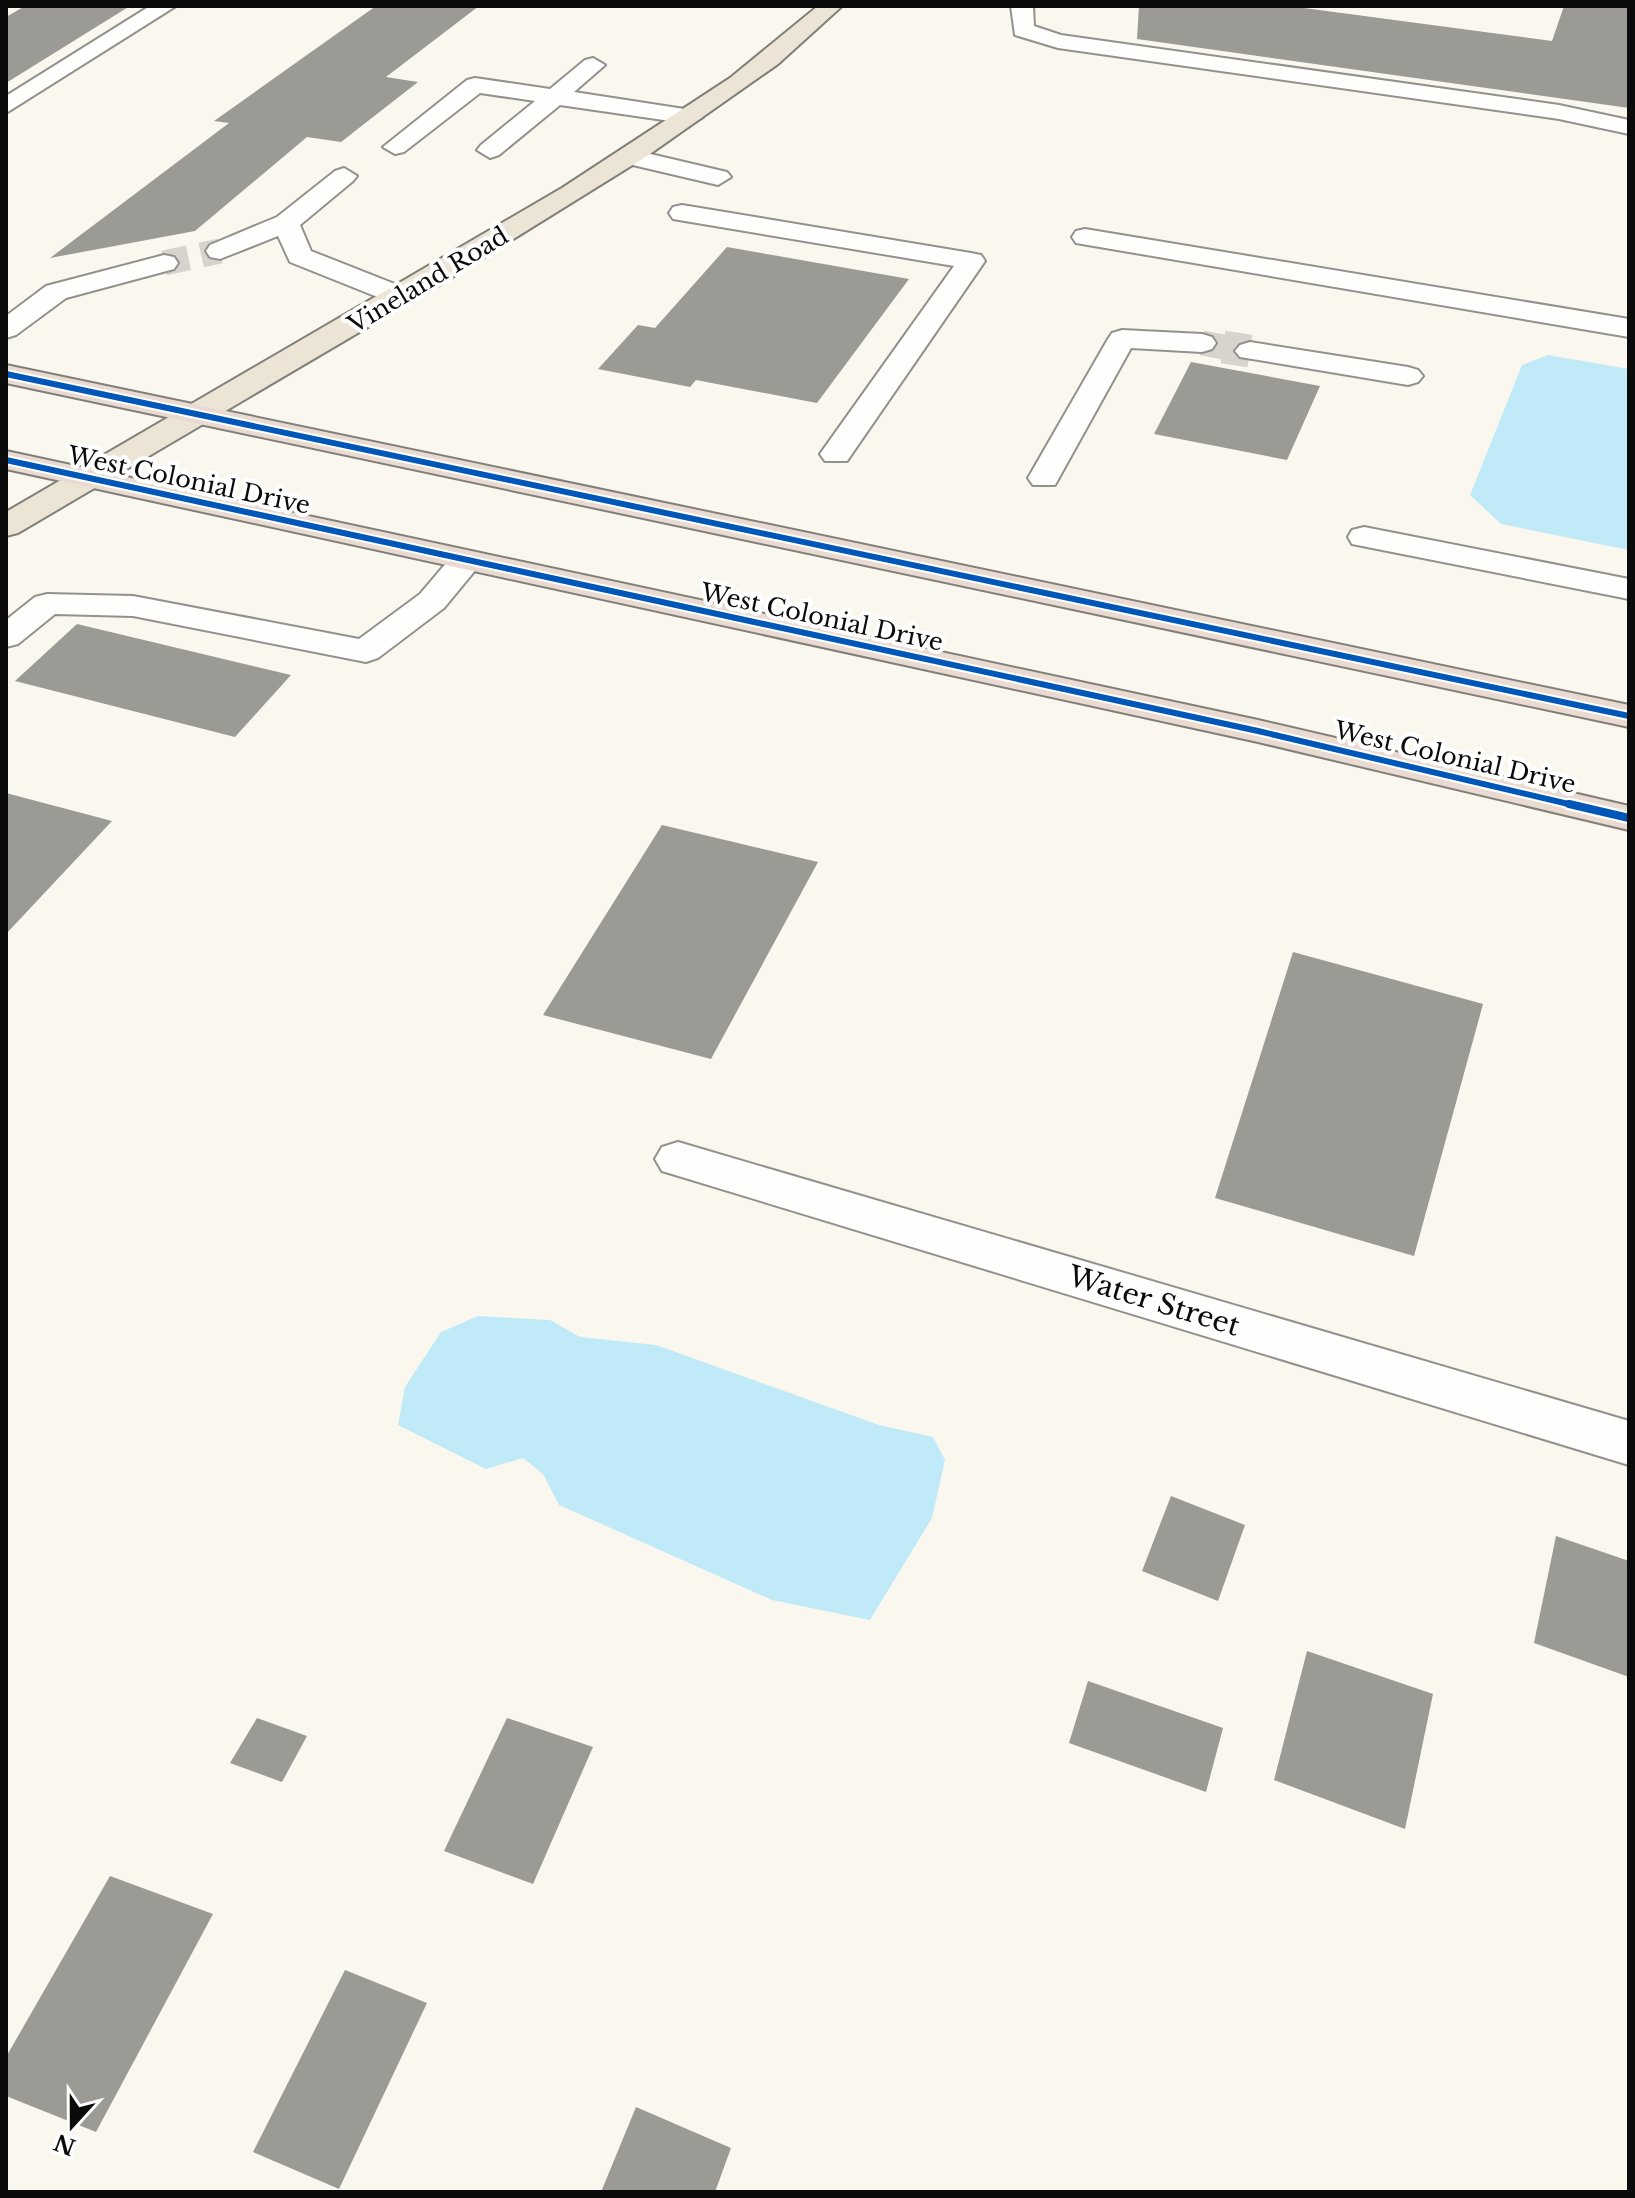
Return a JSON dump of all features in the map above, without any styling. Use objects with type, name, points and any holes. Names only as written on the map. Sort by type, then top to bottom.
[{"type":"highway","points":[[6,374],[1629,716]]},
{"type":"highway","name":"West Colonial Drive","points":[[6,460],[465,562],[1258,731],[1629,818]]},
{"type":"highway","points":[[1258,731],[1629,789]]},
{"type":"main road","name":"Vineland Road","points":[[6,526],[400,296],[629,157],[757,71],[831,6]]},
{"type":"street","points":[[6,106],[165,6]]},
{"type":"street","points":[[1022,6],[1023,30],[1058,41],[1559,112],[1629,127]]},
{"type":"street","points":[[490,150],[593,65]]},
{"type":"street","points":[[445,80],[691,117]]},
{"type":"street","points":[[395,147],[475,85]]},
{"type":"street","points":[[629,157],[718,177]]},
{"type":"street","points":[[220,251],[286,223],[344,176]]},
{"type":"street","points":[[682,213],[971,261],[836,454]]},
{"type":"street","points":[[286,223],[300,256],[400,296]]},
{"type":"street","points":[[1085,237],[1629,328]]},
{"type":"street","points":[[6,329],[56,292],[164,263]]},
{"type":"street","points":[[1044,478],[1122,339],[1202,343]]},
{"type":"street","points":[[1250,351],[1408,376]]},
{"type":"street","points":[[1364,537],[1629,589]]},
{"type":"street","points":[[6,637],[47,604],[133,606],[366,651],[432,601],[465,562]]},
{"type":"street","name":"Water Street","points":[[678,1159],[1629,1443]]},
{"type":"water","points":[[1548,355],[1629,369],[1629,550],[1501,524],[1470,495],[1522,365]]},
{"type":"water","points":[[478,1316],[550,1320],[580,1337],[656,1345],[879,1425],[933,1437],[945,1460],[932,1518],[870,1620],[772,1600],[559,1505],[543,1474],[523,1458],[486,1469],[398,1425],[405,1387],[441,1332]]},
{"type":"building","points":[[25,6],[130,6],[6,83],[6,17]]},
{"type":"building","points":[[376,6],[479,6],[386,77],[418,82],[341,142],[307,137],[195,231],[50,258],[229,123],[214,121]]},
{"type":"building","points":[[1139,6],[1289,6],[1552,41],[1564,6],[1629,6],[1629,108],[1137,39]]},
{"type":"building","points":[[727,247],[909,279],[817,403],[696,380],[690,387],[598,369],[638,325],[655,328]]},
{"type":"building","points":[[1191,362],[1320,386],[1287,460],[1154,434]]},
{"type":"building","points":[[77,624],[291,675],[235,737],[15,681]]},
{"type":"building","points":[[6,793],[112,821],[6,934]]},
{"type":"building","points":[[662,825],[818,862],[711,1059],[543,1015]]},
{"type":"building","points":[[1293,952],[1483,1004],[1414,1256],[1215,1198]]},
{"type":"building","points":[[1171,1496],[1245,1525],[1218,1601],[1142,1571]]},
{"type":"building","points":[[1556,1536],[1629,1561],[1629,1677],[1534,1643]]},
{"type":"building","points":[[1307,1651],[1433,1694],[1405,1829],[1274,1780]]},
{"type":"building","points":[[1088,1681],[1223,1728],[1206,1792],[1069,1743]]},
{"type":"building","points":[[257,1718],[307,1736],[282,1782],[230,1763]]},
{"type":"building","points":[[507,1718],[593,1747],[533,1884],[444,1851]]},
{"type":"building","points":[[110,1876],[213,1914],[96,2132],[6,2096],[6,2057]]},
{"type":"building","points":[[345,1970],[427,2003],[339,2189],[253,2152]]},
{"type":"building","points":[[636,2107],[731,2148],[715,2192],[601,2192]]},
{"type":"tunnel","points":[[164,263],[220,251]]},
{"type":"tunnel","points":[[1202,343],[1228,348]]},
{"type":"tunnel","points":[[1223,347],[1228,348]]},
{"type":"tunnel","points":[[1228,348],[1250,351]]},
{"type":"tunnel","points":[[1228,348],[1235,349]]},
{"type":"cycle path","points":[[6,374],[1629,716]]},
{"type":"cycle path","points":[[6,460],[1258,731],[1629,818]]}]
